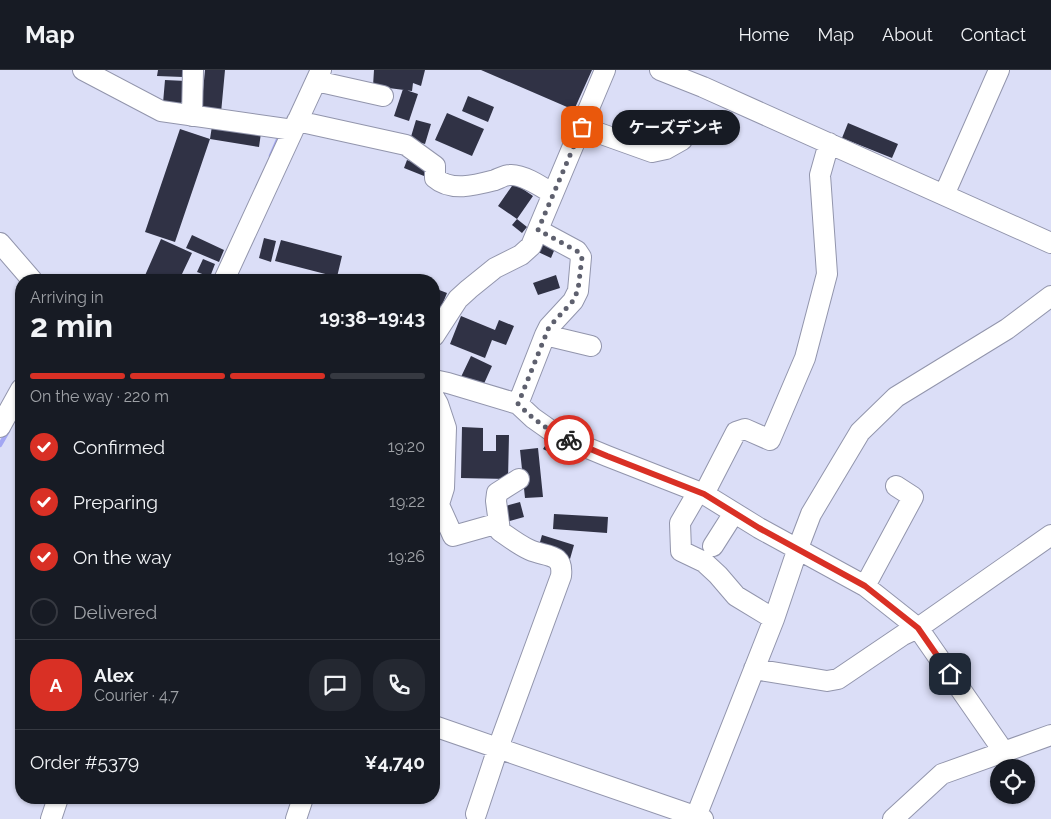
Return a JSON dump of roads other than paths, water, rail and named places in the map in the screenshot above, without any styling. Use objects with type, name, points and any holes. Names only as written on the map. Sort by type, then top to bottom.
[{"type":"street","points":[[83,70],[161,111],[192,116],[295,125],[406,145],[435,166],[435,178],[449,184],[466,187],[509,175],[534,182],[553,194]]},
{"type":"street","points":[[192,116],[193,70]]},
{"type":"street","points":[[440,327],[458,299],[469,288],[495,268],[521,255],[531,246],[605,70]]},
{"type":"street","points":[[660,70],[703,87],[1051,243]]},
{"type":"street","points":[[944,195],[999,70]]},
{"type":"street","points":[[227,274],[319,75],[383,96]]},
{"type":"street","points":[[582,127],[652,152],[666,149],[682,140]]},
{"type":"street","points":[[774,618],[736,596],[704,562],[681,551],[680,523],[701,493],[736,432],[745,429],[770,440],[805,358],[827,274],[820,175],[829,143]]},
{"type":"street","points":[[518,404],[549,327],[573,301],[578,290],[582,257],[577,251],[538,230]]},
{"type":"street","points":[[0,244],[27,274]]},
{"type":"street","points":[[440,728],[698,818],[774,618],[811,514],[860,432],[896,397],[1007,329],[1051,296]]},
{"type":"street","points":[[546,335],[590,346]]},
{"type":"street","points":[[440,381],[518,404],[550,430],[701,493],[759,528],[865,586],[918,628],[1004,752]]},
{"type":"street","points":[[0,427],[15,400]]},
{"type":"street","points":[[440,410],[446,428],[444,488],[440,500]]},
{"type":"street","points":[[476,814],[561,576],[562,568],[558,560],[549,555],[532,551],[500,531],[496,501],[497,493],[519,479]]},
{"type":"street","points":[[865,586],[913,496],[896,486]]},
{"type":"street","points":[[714,546],[734,513]]},
{"type":"street","points":[[440,518],[453,536],[499,523]]},
{"type":"street","points":[[754,669],[827,681],[838,679],[903,635],[918,628],[1051,535]]},
{"type":"street","points":[[893,819],[942,774],[1051,735]]},
{"type":"street","points":[[51,819],[56,804]]},
{"type":"street","points":[[296,819],[301,804]]},
{"type":"waterway","points":[[271,156],[281,133]]},
{"type":"waterway","points":[[0,445],[8,431]]},
{"type":"place","name":"ケーズデンキ","points":[[582,127]]}]
